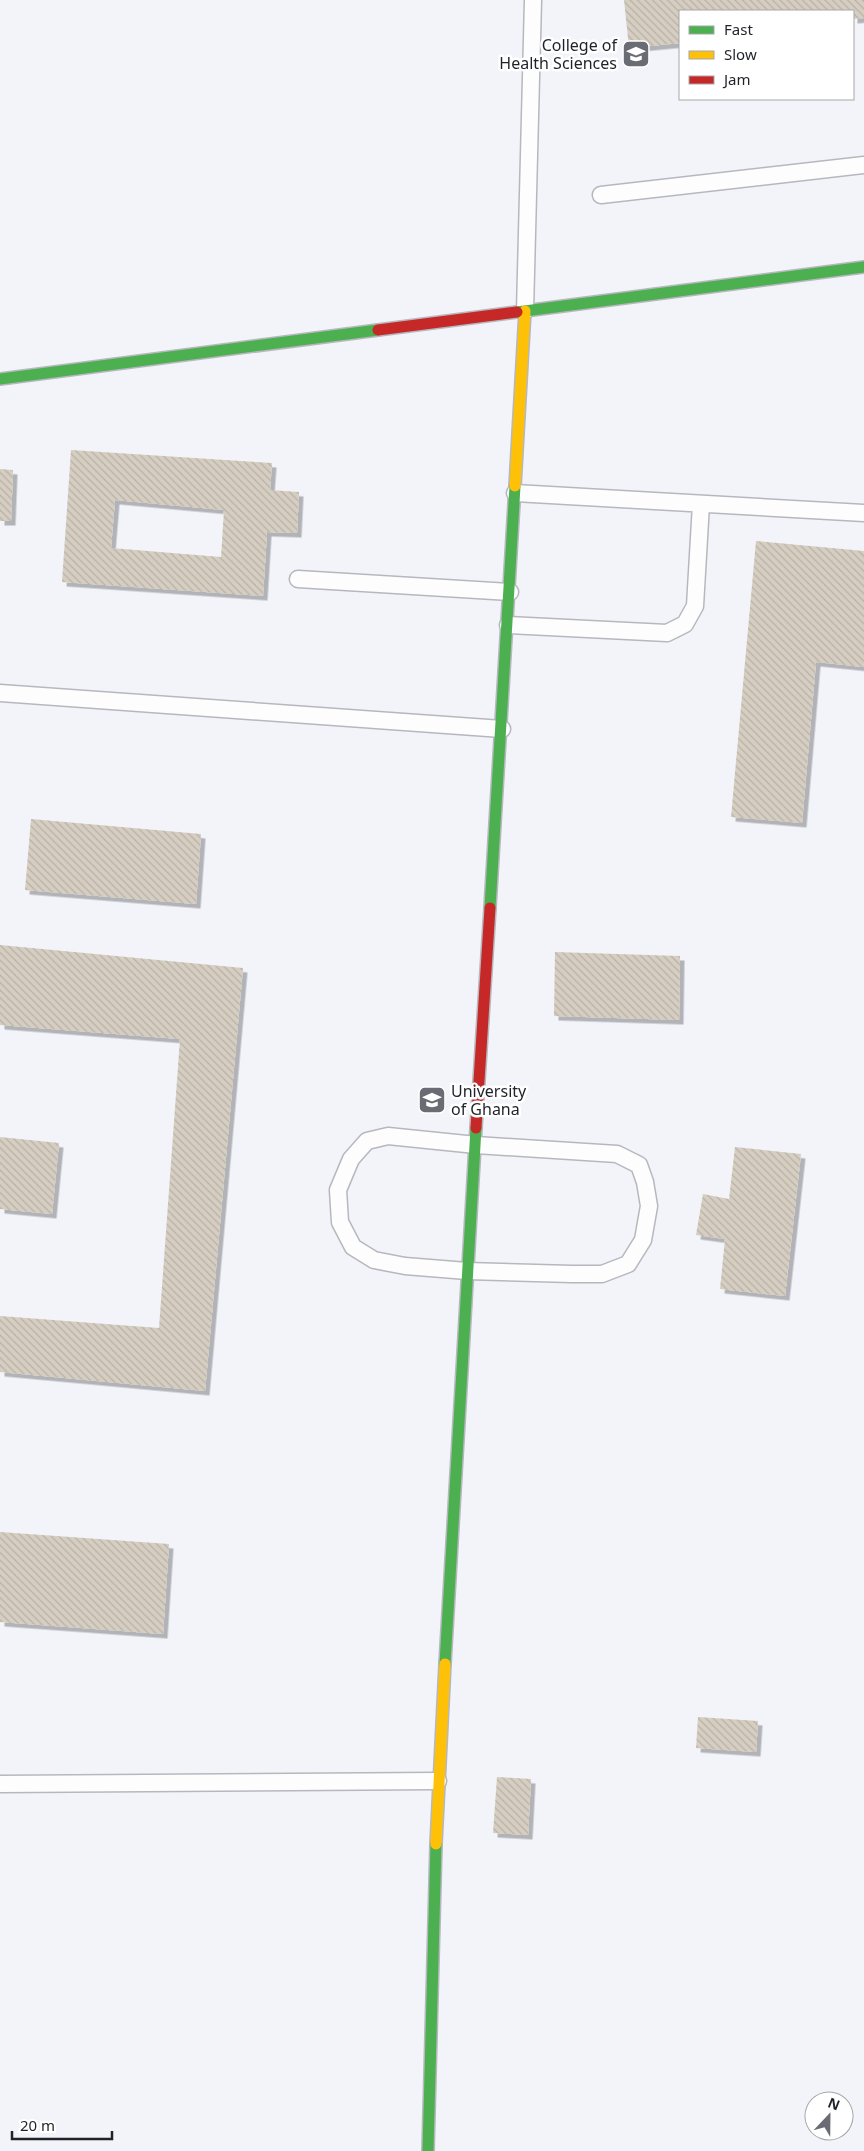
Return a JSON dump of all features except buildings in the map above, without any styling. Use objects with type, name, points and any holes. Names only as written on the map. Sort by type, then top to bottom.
[{"type":"street","points":[[0,379],[864,267]]},
{"type":"street","points":[[428,2151],[438,1781],[467,1272],[502,729],[525,311]]},
{"type":"lane","points":[[525,311],[533,0]]},
{"type":"lane","points":[[601,195],[864,165]]},
{"type":"lane","points":[[515,493],[864,513]]},
{"type":"lane","points":[[508,625],[667,632],[685,624],[695,606],[701,504]]},
{"type":"lane","points":[[298,579],[510,592]]},
{"type":"lane","points":[[0,693],[502,729]]},
{"type":"lane","points":[[388,1136],[476,1145],[617,1154],[639,1165],[650,1206],[643,1240],[628,1264],[602,1274],[467,1272],[405,1266],[374,1260],[352,1247],[340,1222],[338,1190],[351,1159],[367,1141],[388,1136]]},
{"type":"lane","points":[[0,1784],[438,1781]]},
{"type":"traffic: fast","points":[[517,312],[864,267]]},
{"type":"traffic: fast","points":[[0,379],[378,330]]},
{"type":"traffic: fast","points":[[490,908],[515,486]]},
{"type":"traffic: fast","points":[[445,1664],[476,1128]]},
{"type":"traffic: fast","points":[[428,2151],[436,1844]]},
{"type":"traffic: slow","points":[[515,486],[525,311]]},
{"type":"traffic: slow","points":[[436,1844],[445,1664]]},
{"type":"traffic: jam","points":[[378,330],[517,312]]},
{"type":"traffic: jam","points":[[476,1128],[490,908]]},
{"type":"place","name":"College of Health Sciences","points":[[636,54]]},
{"type":"place","name":"University of Ghana","points":[[432,1100]]}]
